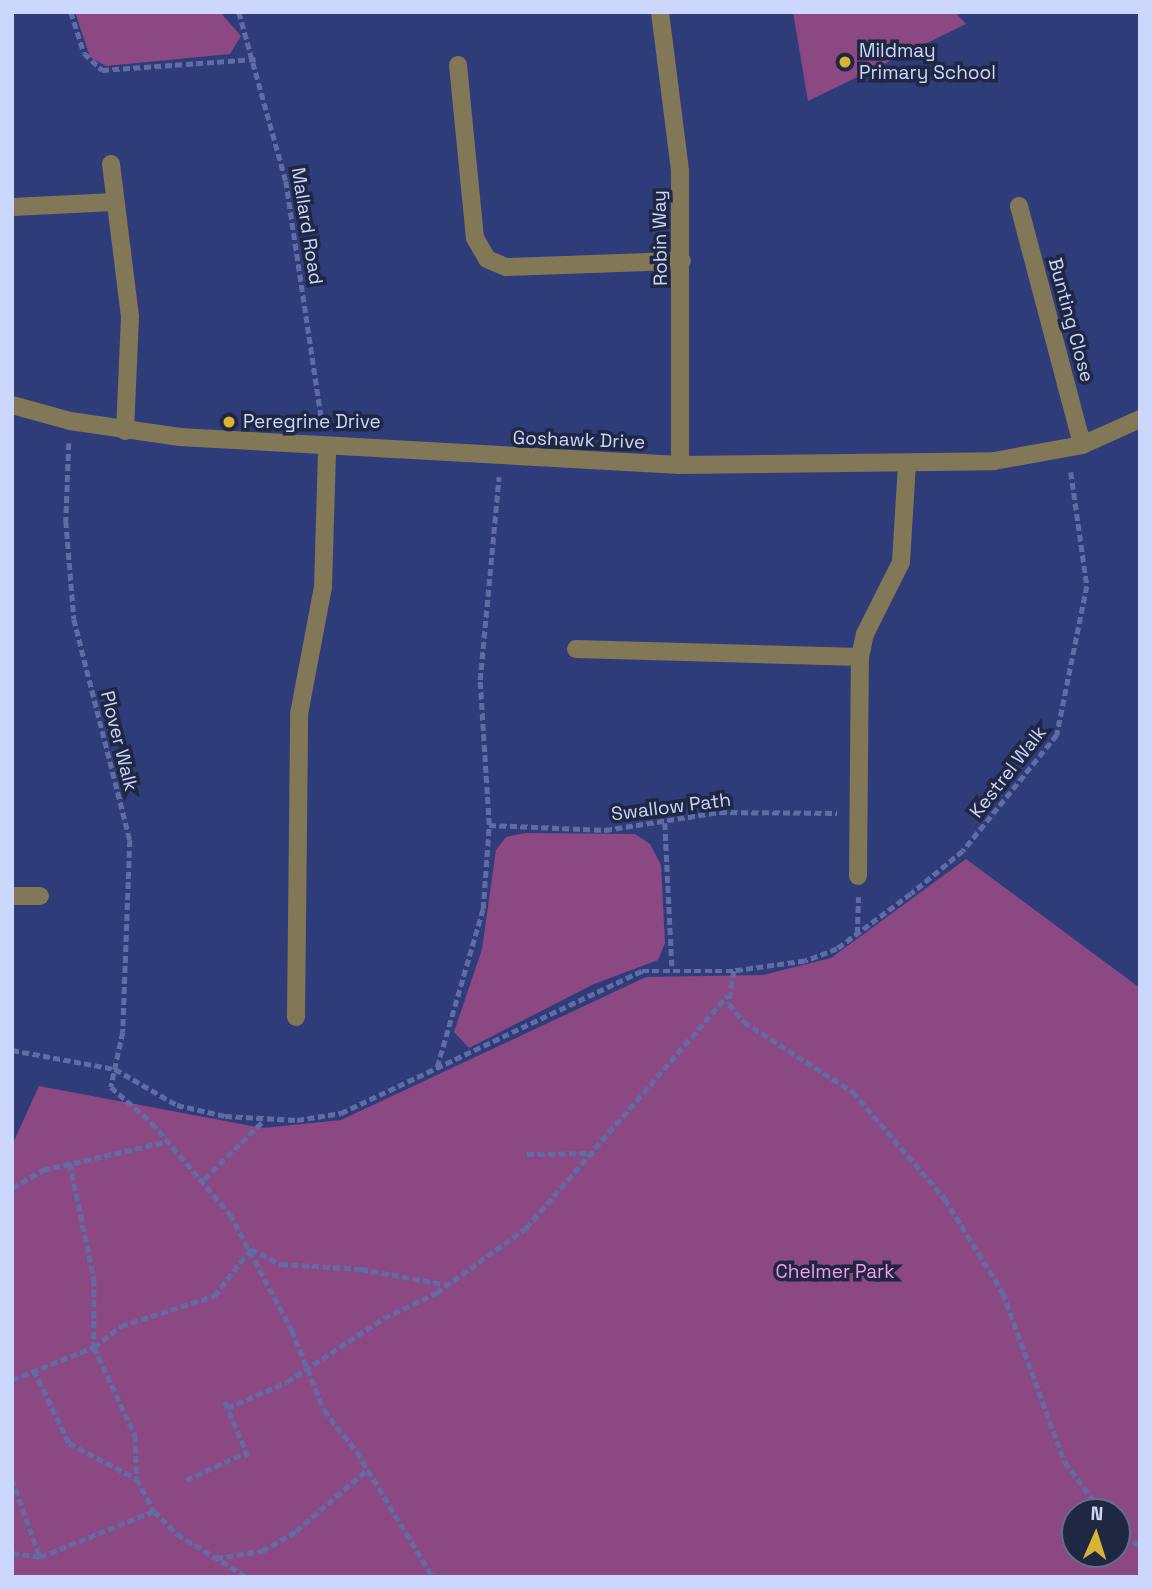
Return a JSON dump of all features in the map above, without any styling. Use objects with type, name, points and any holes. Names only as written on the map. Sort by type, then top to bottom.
[{"type":"street","name":"Robin Way","points":[[660,12],[680,172],[680,465]]},
{"type":"street","points":[[458,65],[475,238],[486,258],[506,267],[682,261]]},
{"type":"street","points":[[111,164],[130,317],[125,431]]},
{"type":"street","points":[[12,206],[114,202]]},
{"type":"street","name":"Bunting Close","points":[[1019,206],[1073,448]]},
{"type":"street","name":"Goshawk Drive","points":[[12,405],[70,421],[125,431],[327,450],[680,465],[908,465],[1073,448],[1140,419]]},
{"type":"street","points":[[296,1017],[299,714],[323,587],[327,450]]},
{"type":"street","points":[[858,876],[860,657],[865,634],[901,562],[908,465]]},
{"type":"street","points":[[576,649],[860,657]]},
{"type":"street","points":[[12,896],[40,896]]},
{"type":"path","points":[[71,12],[84,53],[102,70],[256,59]]},
{"type":"path","name":"Mallard Road","points":[[239,12],[256,59],[286,181],[327,450]]},
{"type":"path","name":"Plover Walk","points":[[70,421],[67,578],[130,840],[123,1032],[115,1069]]},
{"type":"path","name":"Kestrel Walk","points":[[115,1069],[177,1105],[263,1121],[341,1113],[642,971],[672,966],[734,971],[805,961],[857,935],[963,851],[1057,735],[1087,586],[1073,448]]},
{"type":"path","points":[[437,1067],[474,951],[489,825],[480,680],[499,458]]},
{"type":"path","name":"Swallow Path","points":[[489,825],[605,830],[665,823],[720,812],[858,813]]},
{"type":"path","points":[[665,823],[672,966]]},
{"type":"path","points":[[857,935],[858,876]]},
{"type":"path","points":[[186,1480],[248,1455],[226,1405],[306,1371],[384,1318],[449,1285],[526,1228],[595,1153],[729,995],[734,971]]},
{"type":"path","points":[[729,995],[744,1022],[853,1092],[945,1199],[1003,1293],[1065,1462],[1092,1498]]},
{"type":"path","points":[[12,1050],[115,1069],[111,1087],[169,1141],[204,1179],[251,1250],[324,1410],[368,1469],[433,1577]]},
{"type":"path","points":[[204,1179],[263,1121]]},
{"type":"path","points":[[12,1188],[70,1163],[169,1141]]},
{"type":"path","points":[[527,1154],[595,1153]]},
{"type":"path","points":[[70,1163],[94,1279],[94,1347],[135,1435],[137,1479],[154,1511],[216,1558],[247,1577]]},
{"type":"path","points":[[251,1250],[281,1264],[361,1269],[449,1285]]},
{"type":"path","points":[[12,1380],[94,1347],[121,1326],[215,1296],[251,1250]]},
{"type":"path","points":[[34,1370],[69,1443],[137,1479]]},
{"type":"path","points":[[216,1558],[262,1551],[296,1531],[368,1469]]},
{"type":"path","points":[[12,1479],[40,1556]]},
{"type":"path","points":[[12,1553],[40,1556],[154,1511]]},
{"type":"green space","points":[[75,12],[220,12],[241,36],[230,54],[106,66],[90,57]]},
{"type":"green space","name":"Mildmay Primary School","points":[[793,12],[955,12],[966,24],[808,101]]},
{"type":"green space","points":[[525,833],[635,834],[650,844],[661,865],[665,943],[658,960],[594,984],[469,1048],[454,1032],[482,949],[496,850],[506,837]]},
{"type":"green space","name":"Chelmer Park","points":[[966,859],[1140,988],[1140,1577],[12,1577],[12,1145],[39,1086],[263,1128],[341,1120],[646,977],[763,975],[831,958]]},
{"type":"place","name":"Mildmay Primary School","points":[[845,62]]},
{"type":"place","name":"Peregrine Drive","points":[[229,422]]}]
